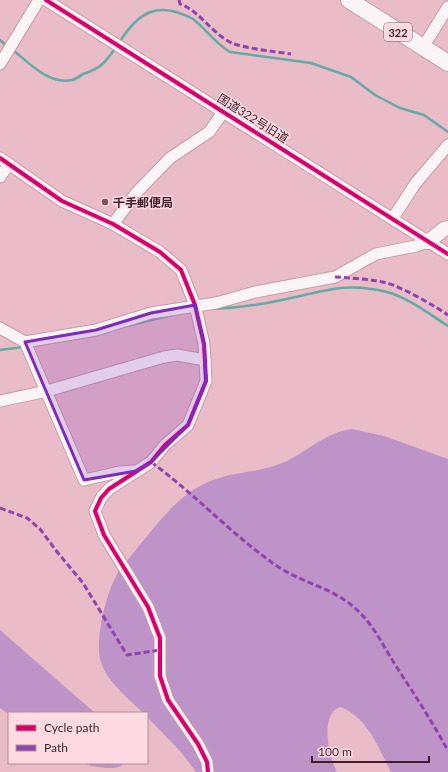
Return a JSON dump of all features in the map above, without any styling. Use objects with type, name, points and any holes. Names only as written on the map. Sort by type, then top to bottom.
[{"type":"highway","name":"322","points":[[349,0],[448,63]]},
{"type":"main road","points":[[428,242],[444,229],[448,228]]},
{"type":"street","points":[[0,64],[39,0]]},
{"type":"street","name":"国道322号旧道","points":[[46,0],[224,111],[448,254]]},
{"type":"street","points":[[423,47],[448,7]]},
{"type":"street","points":[[113,224],[137,192],[170,158],[209,132],[224,111]]},
{"type":"street","points":[[393,218],[415,184],[448,146]]},
{"type":"street","points":[[0,177],[4,161],[62,201],[113,224],[160,252],[181,270],[195,305],[204,344],[206,380],[188,425],[165,445],[151,462],[109,489],[101,498],[95,511],[104,535],[148,607],[160,638],[160,676],[168,700],[198,744],[207,762],[208,772]]},
{"type":"street","points":[[25,342],[96,330],[150,314],[195,305],[216,303],[255,292],[335,276],[376,254],[428,242]]},
{"type":"street","points":[[0,328],[25,342],[84,480],[119,472],[136,471]]},
{"type":"street","points":[[0,401],[46,391],[164,357],[177,355],[205,360]]},
{"type":"highlighted area","points":[[195,305],[204,344],[206,381],[188,425],[151,462],[136,471],[84,480],[25,342],[96,330],[151,313]]},
{"type":"shaded area","points":[[352,429],[384,436],[448,459],[448,772],[391,772],[377,744],[365,726],[358,718],[340,707],[334,711],[330,718],[328,727],[331,757],[337,772],[196,772],[181,752],[148,718],[148,712],[142,712],[125,696],[113,683],[104,669],[99,653],[100,631],[108,594],[112,584],[122,567],[156,525],[172,507],[190,492],[222,477],[277,465],[295,457],[318,442],[343,431]]},
{"type":"shaded area","points":[[0,630],[94,712],[8,712],[8,713],[0,708]]},
{"type":"shaded area","points":[[86,764],[123,764],[112,768]]},
{"type":"waterway","points":[[119,43],[126,32],[142,17],[150,12],[169,10],[181,13],[193,19],[230,52],[311,63],[351,77],[375,95],[400,108],[424,115],[448,132]]},
{"type":"waterway","points":[[0,40],[7,46]]},
{"type":"waterway","points":[[13,50],[40,72],[47,76],[64,81],[73,80],[94,70],[105,61],[116,47]]},
{"type":"waterway","points":[[212,309],[256,305],[322,291],[358,287],[387,292],[403,298],[448,326]]},
{"type":"waterway","points":[[118,328],[172,315]]},
{"type":"waterway","points":[[0,350],[23,347]]},
{"type":"marked path","points":[[179,0],[180,4],[194,12],[218,34],[232,43],[252,48],[291,54]]},
{"type":"marked path","points":[[335,277],[368,280],[393,285],[427,302],[448,315]]},
{"type":"marked path","points":[[151,462],[183,487],[260,554],[287,572],[338,596],[356,609],[378,636],[448,751]]},
{"type":"marked path","points":[[0,508],[27,518],[40,529],[83,583],[127,655],[160,650]]},
{"type":"cycle path","points":[[46,0],[448,254]]},
{"type":"cycle path","points":[[0,158],[62,201],[113,224],[160,252],[181,270],[195,305],[204,344],[206,381],[188,425],[165,445],[151,462],[109,489],[101,498],[95,511],[104,535],[148,607],[160,638],[160,676],[168,700],[198,744],[207,762],[208,772]]},
{"type":"place","name":"千手郵便局","points":[[105,202]]}]
